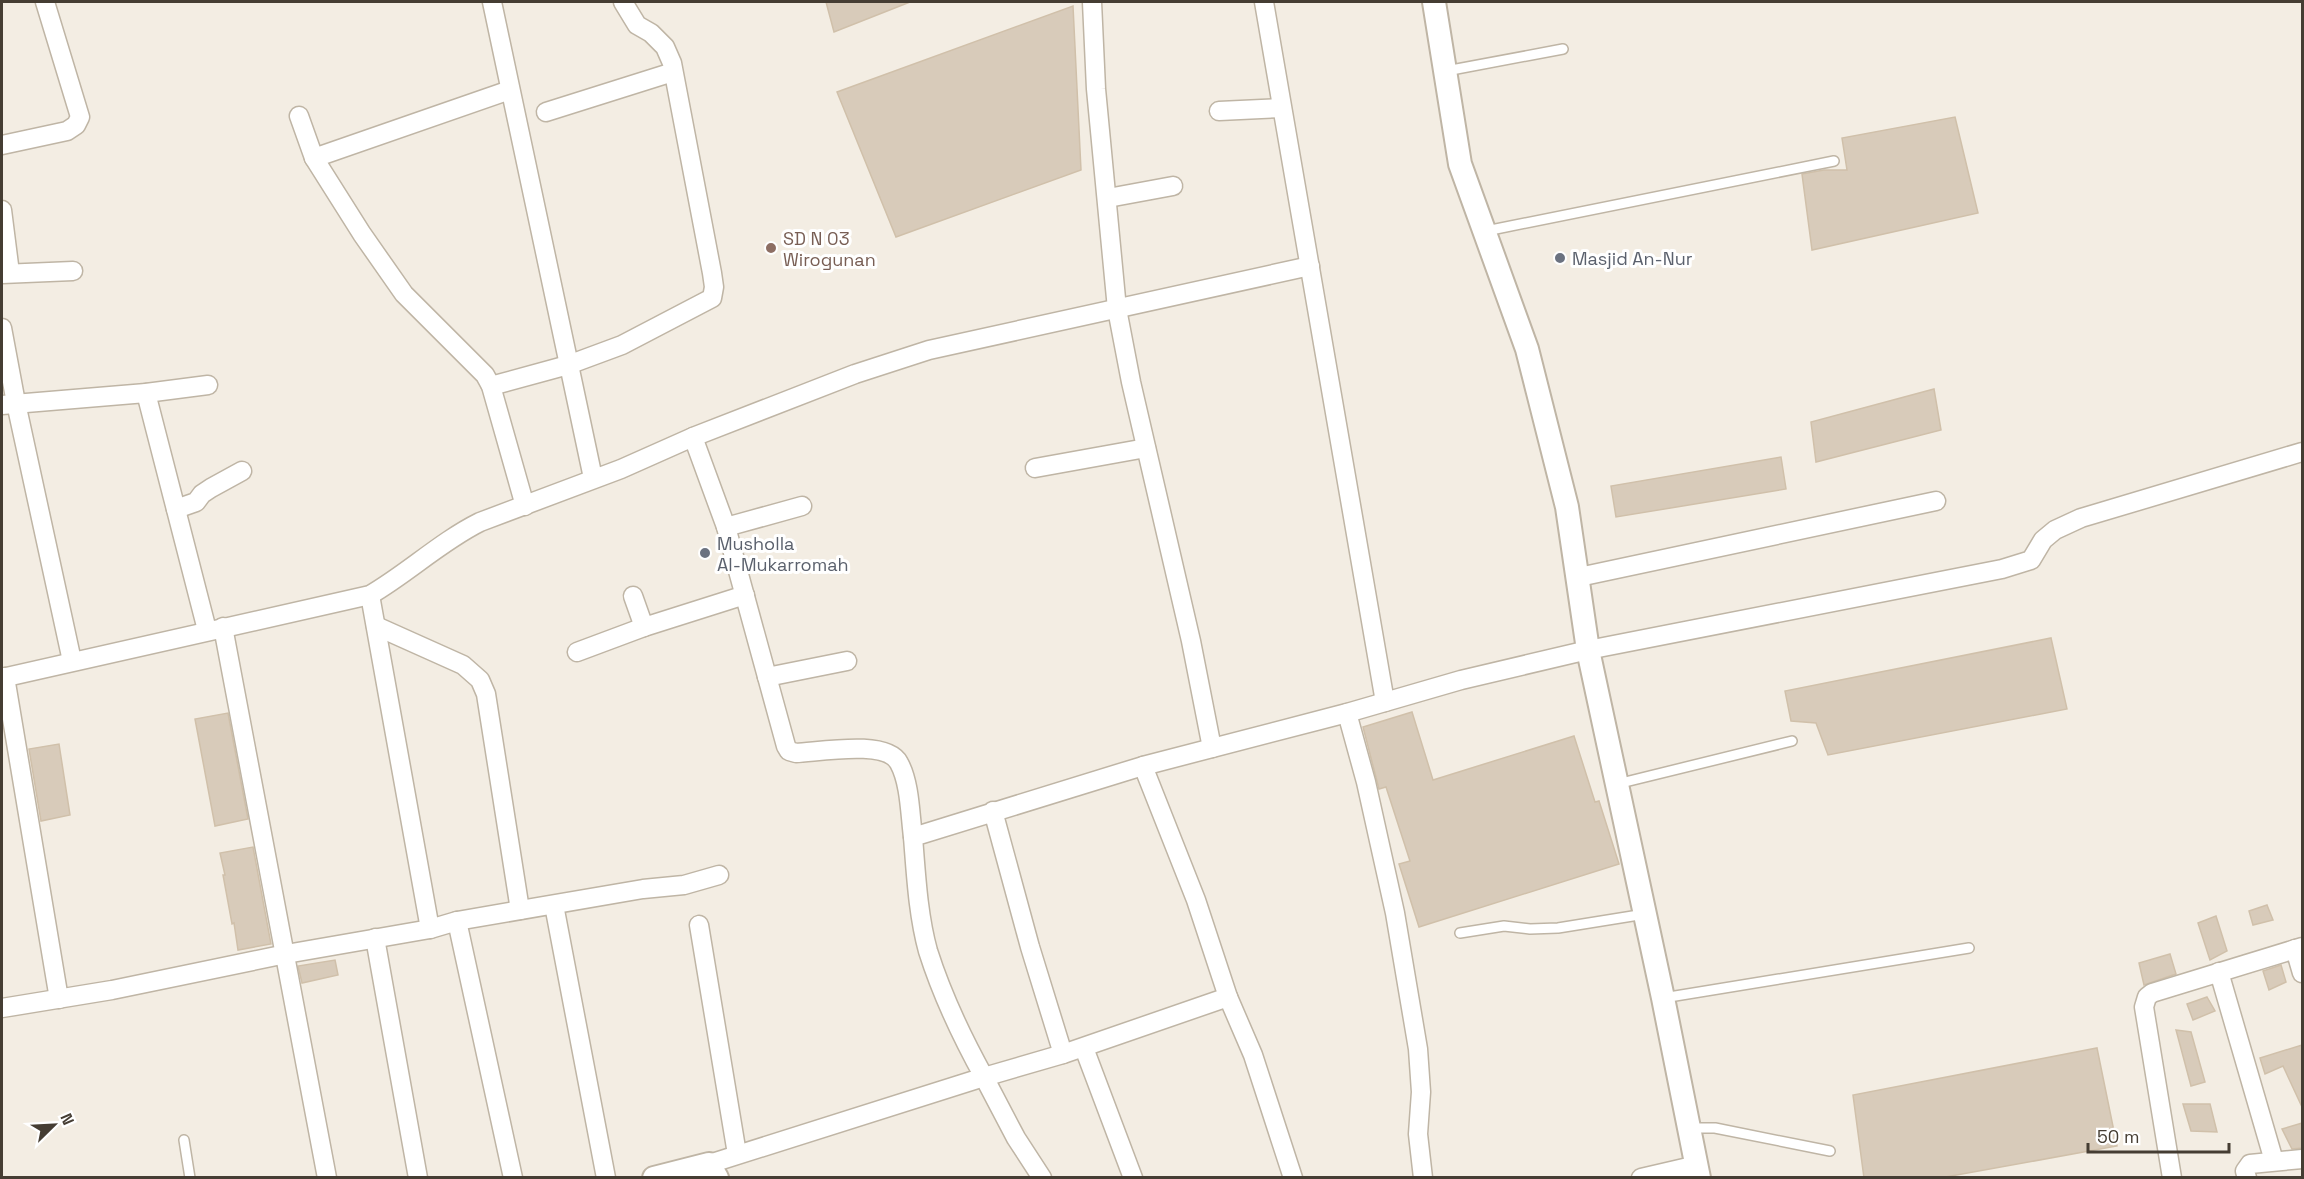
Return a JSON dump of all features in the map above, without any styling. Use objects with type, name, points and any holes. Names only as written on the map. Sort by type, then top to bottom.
[{"type":"street","points":[[2,145],[67,131],[76,126],[80,117],[45,2]]},
{"type":"street","points":[[492,2],[593,478]]},
{"type":"street","points":[[491,386],[568,365],[622,345],[712,298],[714,287],[712,273],[672,63],[665,47],[651,33],[637,25],[622,2]]},
{"type":"street","points":[[1092,2],[1096,89],[1117,309],[1146,448],[1191,641],[1212,748]]},
{"type":"street","points":[[1264,2],[1385,702]]},
{"type":"street","points":[[1434,2],[1460,164],[1527,349],[1567,507],[1588,650],[1698,1171],[1641,1178]]},
{"type":"street","points":[[546,112],[673,72]]},
{"type":"street","points":[[314,158],[510,90]]},
{"type":"street","points":[[1219,111],[1281,108]]},
{"type":"street","points":[[299,117],[314,158],[362,234],[404,294],[472,360],[491,386],[525,506]]},
{"type":"street","points":[[1108,198],[1173,186]]},
{"type":"street","points":[[2,210],[5,274],[73,271]]},
{"type":"street","points":[[59,999],[3,678],[370,595],[415,567],[457,533],[480,522],[621,469],[693,437],[855,374],[929,350],[1310,266]]},
{"type":"street","points":[[2,328],[9,404],[72,661]]},
{"type":"street","points":[[9,404],[146,393],[208,385]]},
{"type":"street","points":[[146,393],[176,509],[215,629],[286,954],[327,1178]]},
{"type":"street","points":[[693,437],[726,527],[782,735],[789,752],[872,748],[887,751],[899,761],[905,780],[920,908],[928,950],[977,1079],[1042,1178]]},
{"type":"street","points":[[1035,468],[1146,448]]},
{"type":"street","points":[[913,837],[1143,766],[1347,713],[1461,680],[1588,650],[2002,569],[2031,560],[2043,540],[2055,530],[2081,518],[2302,452]]},
{"type":"street","points":[[176,509],[196,502],[202,494],[242,471]]},
{"type":"street","points":[[1579,577],[1935,501]]},
{"type":"street","points":[[726,527],[802,506]]},
{"type":"street","points":[[370,595],[430,929]]},
{"type":"street","points":[[577,651],[745,595]]},
{"type":"street","points":[[633,596],[644,627]]},
{"type":"street","points":[[376,626],[463,665],[480,680],[486,694],[520,910]]},
{"type":"street","points":[[767,677],[847,661]]},
{"type":"street","points":[[1347,713],[1366,782],[1395,913],[1418,1049],[1421,1092],[1418,1134],[1423,1178]]},
{"type":"street","points":[[1143,766],[1196,900],[1228,998],[1253,1055],[1293,1178]]},
{"type":"street","points":[[993,811],[1030,947],[1063,1054]]},
{"type":"street","points":[[2,1008],[112,990],[286,954],[430,929],[457,921],[644,889],[684,885],[719,875]]},
{"type":"street","points":[[554,905],[606,1178]]},
{"type":"street","points":[[457,921],[513,1178]]},
{"type":"street","points":[[699,924],[736,1154]]},
{"type":"street","points":[[375,938],[418,1178]]},
{"type":"street","points":[[2172,1178],[2144,1007],[2147,997],[2152,993],[2299,948],[2302,973]]},
{"type":"street","points":[[2219,972],[2274,1161]]},
{"type":"street","points":[[654,1178],[713,1171],[736,1154],[1084,1048],[1228,998]]},
{"type":"street","points":[[1084,1048],[1133,1178]]},
{"type":"street","points":[[2247,1178],[2245,1171],[2250,1164],[2302,1159]]},
{"type":"lane","points":[[1444,72],[1563,49]]},
{"type":"lane","points":[[1484,232],[1834,161]]},
{"type":"lane","points":[[1617,784],[1792,741]]},
{"type":"lane","points":[[1460,933],[1504,926],[1530,929],[1558,928],[1645,914]]},
{"type":"lane","points":[[1663,998],[1969,948]]},
{"type":"lane","points":[[1689,1128],[1715,1128],[1830,1150]]},
{"type":"lane","points":[[184,1140],[190,1178]]},
{"type":"building","points":[[826,2],[910,2],[834,32]]},
{"type":"building","points":[[1073,6],[1081,170],[896,237],[837,92]]},
{"type":"building","points":[[1955,117],[1978,213],[1812,250],[1802,174],[1824,170],[1847,170],[1842,138]]},
{"type":"building","points":[[1934,389],[1941,430],[1816,462],[1811,422]]},
{"type":"building","points":[[1781,457],[1786,489],[1616,517],[1611,486]]},
{"type":"building","points":[[2051,638],[2067,709],[1828,755],[1816,723],[1791,721],[1785,691]]},
{"type":"building","points":[[1412,712],[1433,780],[1574,736],[1595,802],[1599,801],[1619,864],[1419,927],[1399,864],[1410,861],[1386,787],[1379,789],[1363,727]]},
{"type":"building","points":[[228,713],[248,819],[215,826],[195,719]]},
{"type":"building","points":[[59,744],[70,815],[41,821],[29,749]]},
{"type":"building","points":[[253,847],[271,944],[238,950],[220,853]]},
{"type":"building","points":[[2267,905],[2273,920],[2253,925],[2249,911]]},
{"type":"building","points":[[2216,916],[2227,951],[2210,960],[2198,923]]},
{"type":"building","points":[[2170,954],[2176,974],[2144,985],[2139,963]]},
{"type":"building","points":[[335,960],[338,975],[302,983],[298,966]]},
{"type":"building","points":[[2281,965],[2286,982],[2269,990],[2263,971]]},
{"type":"building","points":[[2207,997],[2215,1011],[2193,1020],[2187,1004]]},
{"type":"building","points":[[2176,1030],[2191,1032],[2205,1082],[2191,1086]]},
{"type":"building","points":[[2302,1045],[2302,1107],[2283,1066],[2265,1074],[2260,1058]]},
{"type":"building","points":[[2097,1048],[2117,1146],[1940,1178],[1864,1178],[1853,1095]]},
{"type":"building","points":[[2183,1104],[2210,1104],[2217,1132],[2191,1131]]},
{"type":"building","points":[[2302,1123],[2302,1148],[2292,1149],[2282,1129]]},
{"type":"place","name":"SD N 03 Wirogunan","points":[[771,248]]},
{"type":"place","name":"Masjid An-Nur","points":[[1560,258]]},
{"type":"place","name":"Musholla Al-Mukarromah","points":[[705,553]]}]
